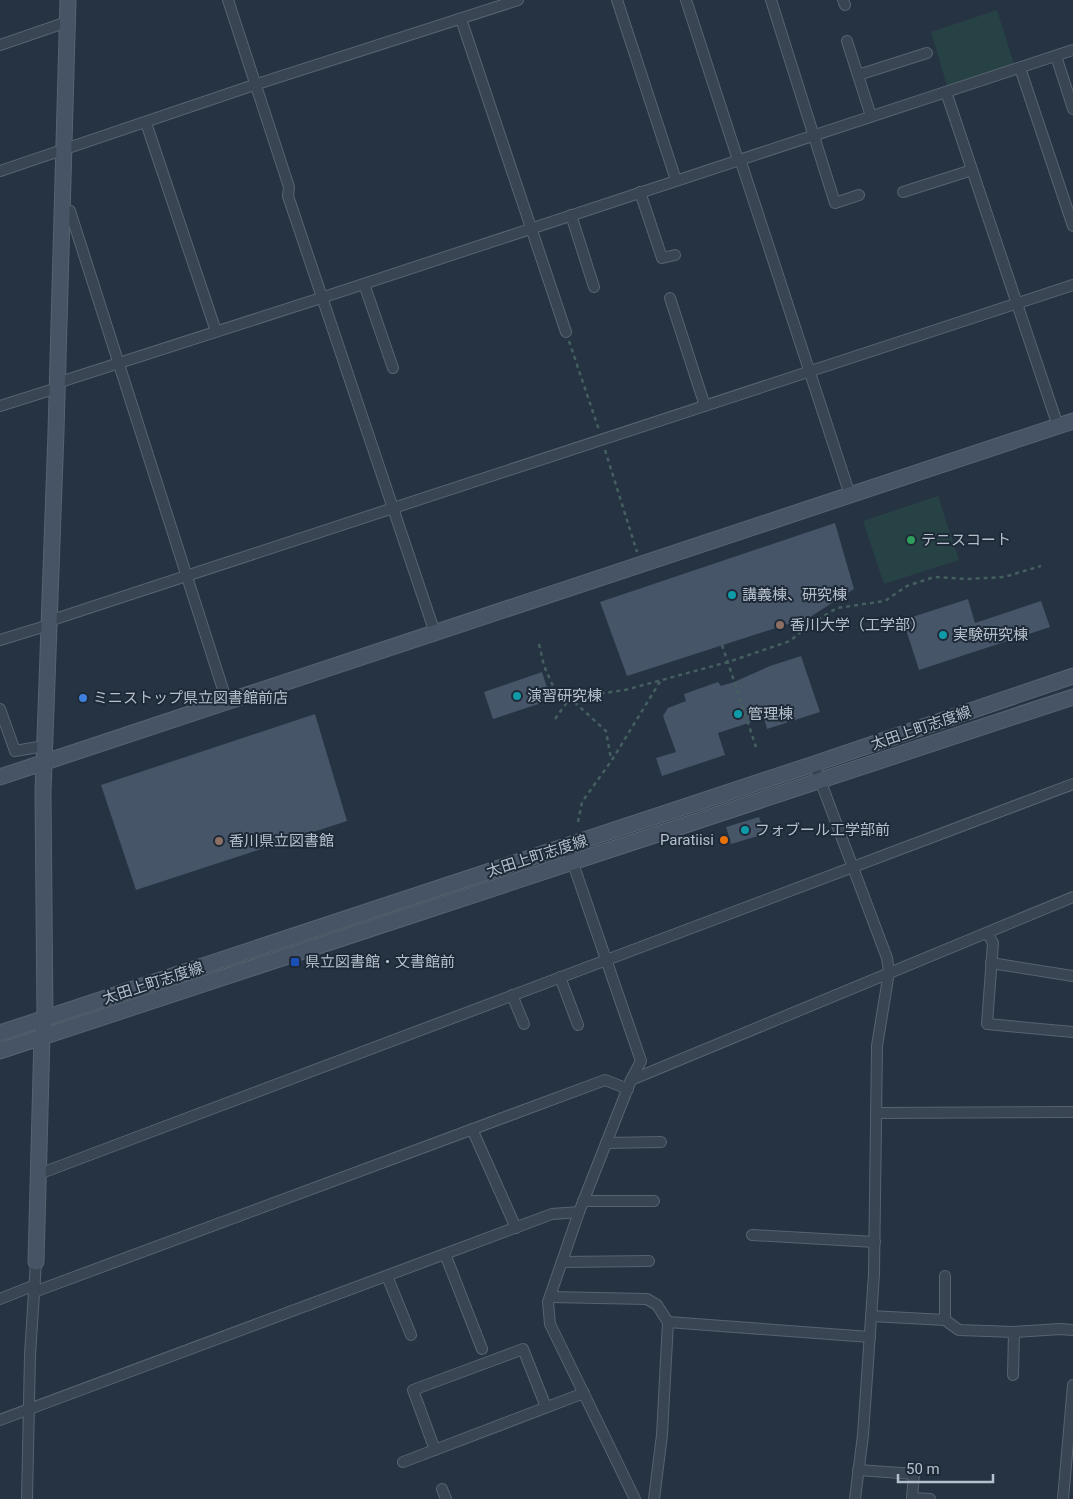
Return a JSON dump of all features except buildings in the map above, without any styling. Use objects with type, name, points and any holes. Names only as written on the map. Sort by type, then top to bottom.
[{"type":"street","points":[[27,1499],[42,1036],[45,1018],[44,746],[68,0]]},
{"type":"street","points":[[228,0],[254,85],[289,187],[288,196],[321,298],[435,633]]},
{"type":"street","points":[[0,171],[254,85],[518,0]]},
{"type":"street","points":[[617,0],[676,180]]},
{"type":"street","points":[[686,0],[850,495]]},
{"type":"street","points":[[771,0],[835,203],[859,195]]},
{"type":"street","points":[[461,19],[566,332]]},
{"type":"street","points":[[0,45],[67,22]]},
{"type":"street","points":[[848,41],[871,116]]},
{"type":"street","points":[[0,406],[119,363],[1073,50]]},
{"type":"street","points":[[858,75],[928,53]]},
{"type":"street","points":[[1056,56],[1073,109]]},
{"type":"street","points":[[1020,68],[1073,226]]},
{"type":"street","points":[[946,92],[1058,426]]},
{"type":"street","points":[[146,123],[216,331]]},
{"type":"street","points":[[903,192],[972,170]]},
{"type":"street","points":[[640,192],[662,258],[675,255]]},
{"type":"street","points":[[62,211],[70,211],[227,702]]},
{"type":"street","points":[[571,214],[594,287]]},
{"type":"street","points":[[364,284],[393,368]]},
{"type":"street","points":[[0,640],[186,576],[1073,285]]},
{"type":"street","points":[[670,298],[705,406]]},
{"type":"street","points":[[0,777],[1073,421]]},
{"type":"street","name":"太田上町志度線","points":[[0,1033],[814,764],[1073,676]]},
{"type":"street","name":"太田上町志度線","points":[[0,1051],[1073,697]]},
{"type":"street","points":[[0,709],[14,751],[44,746]]},
{"type":"street","points":[[814,764],[886,958],[889,972],[877,1046],[875,1242],[870,1337],[855,1499]]},
{"type":"street","points":[[39,1174],[1073,784]]},
{"type":"street","points":[[567,846],[608,959],[641,1061],[629,1084],[583,1201],[550,1297],[547,1313],[550,1324],[635,1499]]},
{"type":"street","points":[[0,1299],[34,1289],[605,1080],[629,1084],[889,972],[1073,897]]},
{"type":"street","points":[[987,932],[993,943],[987,1024],[1073,1032]]},
{"type":"street","points":[[991,963],[1073,976]]},
{"type":"street","points":[[560,977],[578,1025]]},
{"type":"street","points":[[512,996],[524,1024]]},
{"type":"street","points":[[876,1113],[1073,1112]]},
{"type":"street","points":[[472,1129],[516,1228]]},
{"type":"street","points":[[606,1143],[661,1142]]},
{"type":"street","points":[[583,1201],[654,1201]]},
{"type":"street","points":[[0,1420],[552,1214],[579,1212]]},
{"type":"street","points":[[752,1235],[875,1242]]},
{"type":"street","points":[[445,1254],[482,1349]]},
{"type":"street","points":[[562,1262],[648,1261]]},
{"type":"street","points":[[387,1276],[411,1335]]},
{"type":"street","points":[[945,1276],[945,1320]]},
{"type":"street","points":[[550,1297],[647,1299],[657,1305],[668,1322],[662,1434],[654,1499]]},
{"type":"street","points":[[871,1316],[945,1320],[958,1330],[1014,1332],[1073,1330]]},
{"type":"street","points":[[668,1322],[870,1337]]},
{"type":"street","points":[[1013,1375],[1014,1332]]},
{"type":"street","points":[[435,1450],[413,1390],[524,1348],[546,1407]]},
{"type":"street","points":[[1063,1499],[1071,1427],[1073,1385]]},
{"type":"street","points":[[403,1462],[584,1393]]},
{"type":"street","points":[[858,1470],[914,1474],[912,1498],[930,1499]]},
{"type":"path","points":[[555,719],[570,698],[625,690],[728,662],[790,641],[810,624],[837,608],[885,601],[907,586],[934,577],[967,579],[1004,578],[1041,566]]},
{"type":"path","points":[[539,644],[544,666],[553,686],[570,698],[606,731],[612,760]]},
{"type":"path","points":[[722,645],[756,747]]},
{"type":"path","points":[[578,822],[582,802],[612,760],[660,680]]},
{"type":"green space","points":[[997,10],[1014,64],[947,86],[931,32]]},
{"type":"green space","name":"テニスコート","points":[[938,496],[959,560],[884,584],[863,521]]},
{"type":"place","name":"テニスコート","points":[[911,540]]},
{"type":"place","name":"講義棟、研究棟","points":[[732,595]]},
{"type":"place","name":"香川大学（工学部）","points":[[780,625]]},
{"type":"place","name":"実験研究棟","points":[[943,635]]},
{"type":"place","name":"演習研究棟","points":[[517,696]]},
{"type":"place","name":"ミニストップ県立図書館前店","points":[[83,698]]},
{"type":"place","name":"管理棟","points":[[738,714]]},
{"type":"place","name":"フォブール工学部前","points":[[745,830]]},
{"type":"place","name":"Paratiisi","points":[[724,840]]},
{"type":"place","name":"香川県立図書館","points":[[219,841]]},
{"type":"place","name":"県立図書館・文書館前","points":[[295,962]]}]
